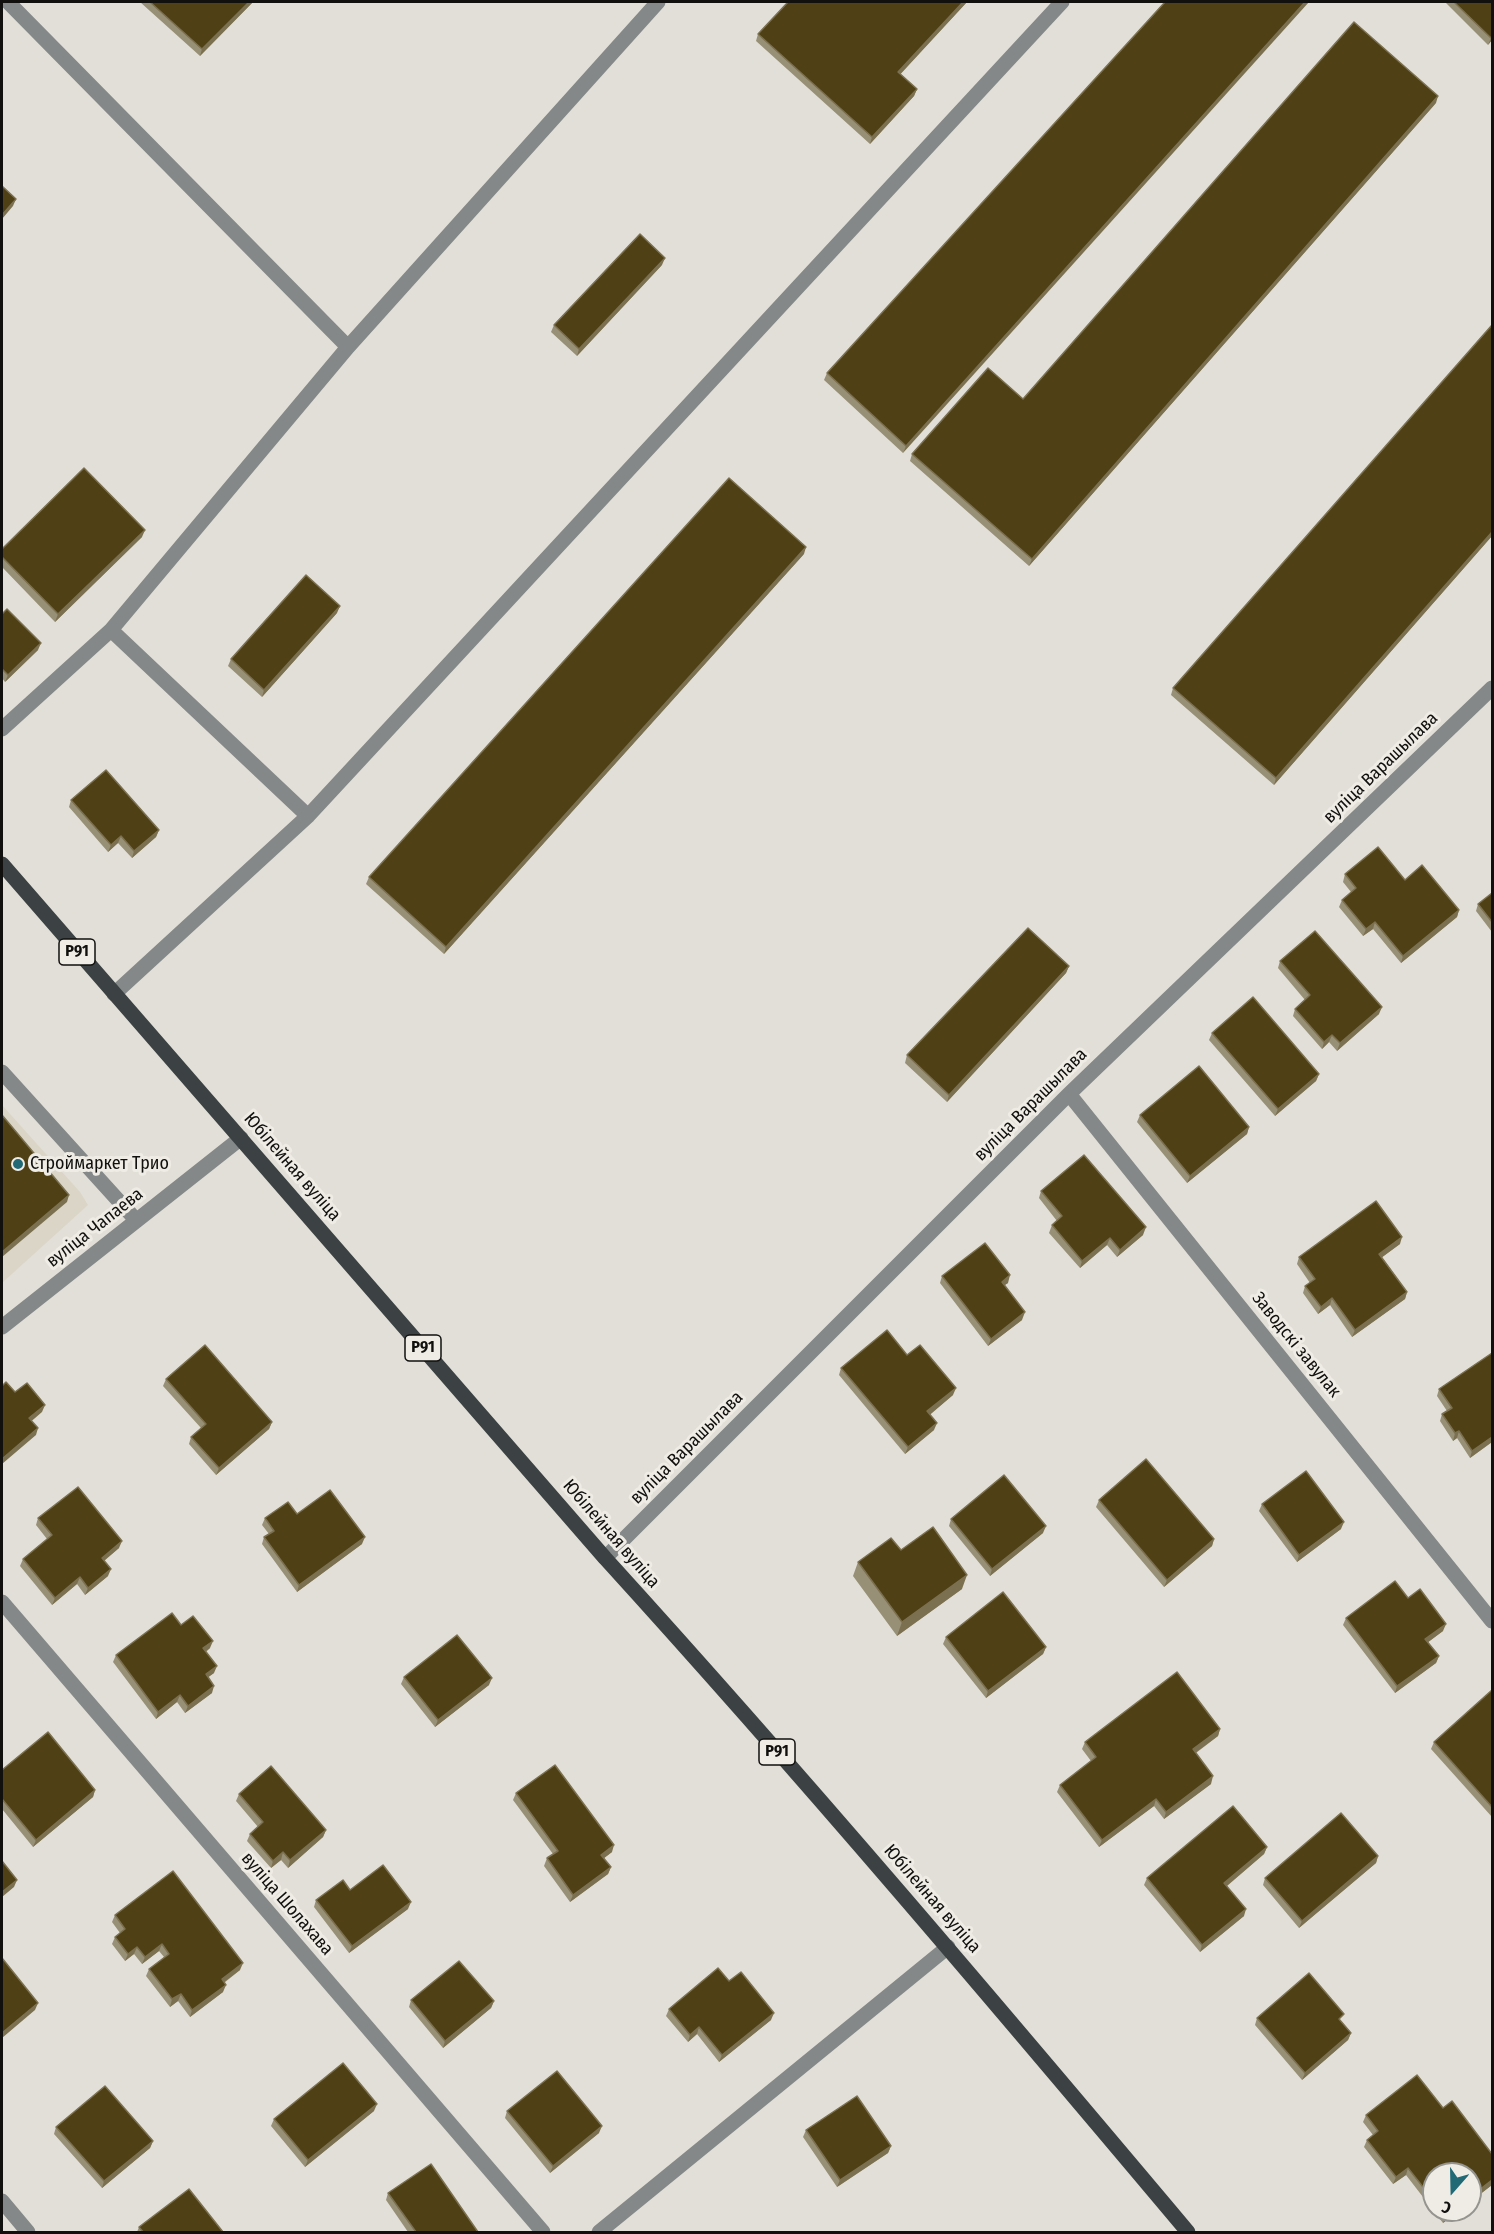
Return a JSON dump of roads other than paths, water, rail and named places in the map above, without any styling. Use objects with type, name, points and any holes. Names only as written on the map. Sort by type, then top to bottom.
[{"type":"main road","name":"Юбілейная вуліца","points":[[2,864],[605,1558],[687,1648],[948,1947],[1188,2232]]},
{"type":"street","points":[[8,2],[348,347]]},
{"type":"street","points":[[2,729],[111,630],[348,347],[658,2]]},
{"type":"street","points":[[114,994],[308,816],[1062,2]]},
{"type":"street","points":[[111,630],[308,816]]},
{"type":"street","name":"вуліца Варашылава","points":[[605,1558],[1070,1094],[1492,688]]},
{"type":"street","points":[[2,1072],[136,1220]]},
{"type":"street","name":"Заводскі завулак","points":[[1070,1094],[1492,1621]]},
{"type":"street","name":"вуліца Чапаева","points":[[2,1327],[241,1138]]},
{"type":"street","name":"вуліца Шолахава","points":[[2,1602],[543,2232]]},
{"type":"street","points":[[599,2232],[948,1947]]},
{"type":"street","points":[[2,2201],[28,2232]]},
{"type":"place","name":"Строймаркет Трио","points":[[18,1164]]}]
